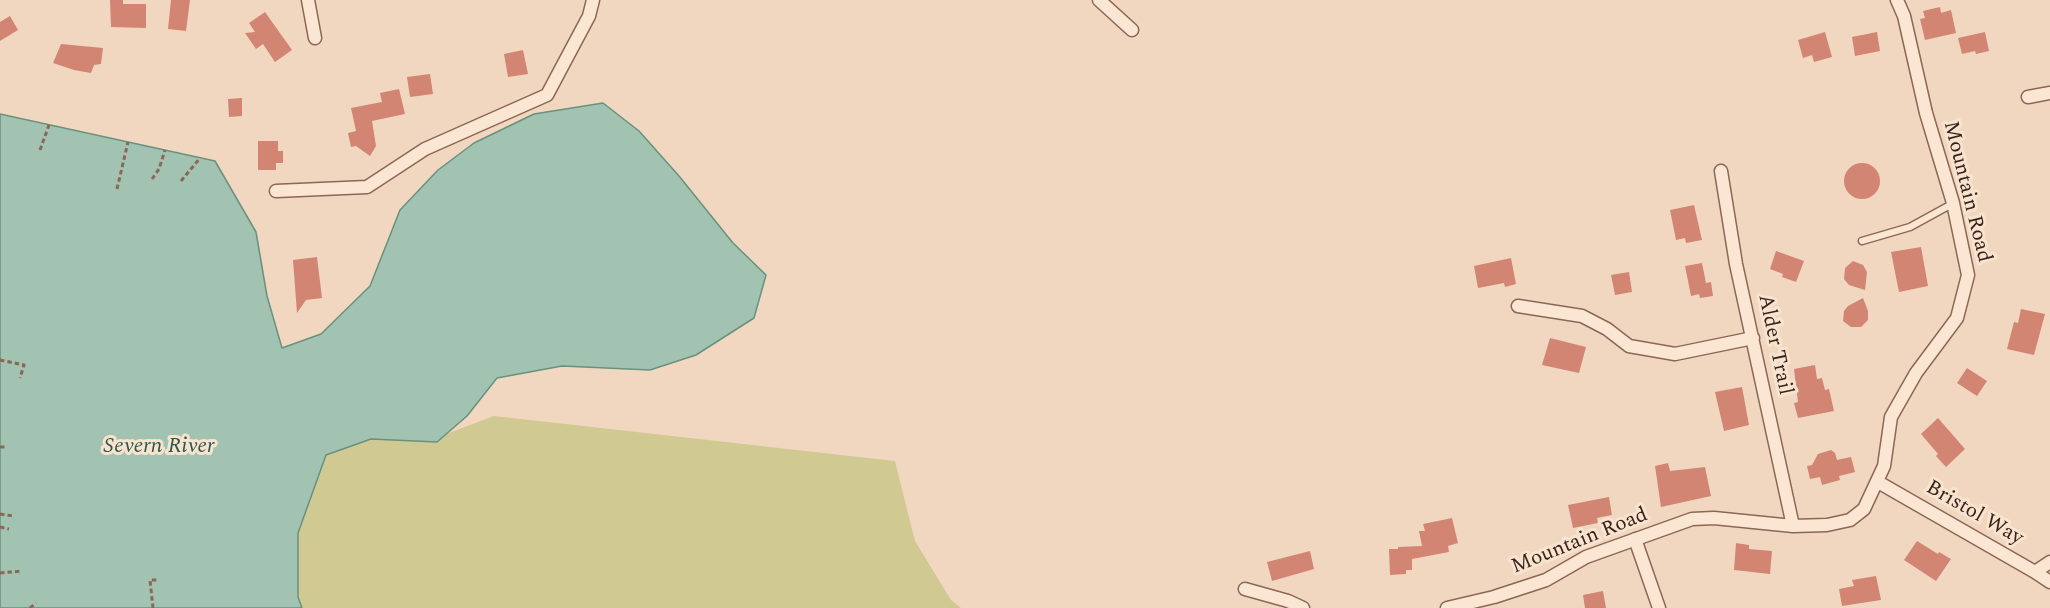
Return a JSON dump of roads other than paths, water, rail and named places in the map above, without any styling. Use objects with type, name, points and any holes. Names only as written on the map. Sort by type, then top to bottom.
[{"type":"street","points":[[308,0],[315,38]]},
{"type":"street","points":[[276,191],[367,187],[425,149],[547,95],[589,16],[593,0]]},
{"type":"street","points":[[1099,0],[1132,30]]},
{"type":"street","name":"Mountain Road","points":[[1447,608],[1494,597],[1546,580],[1586,557],[1692,519],[1714,518],[1793,526],[1827,525],[1850,520],[1864,508],[1884,466],[1892,417],[1916,373],[1957,318],[1968,275],[1953,203],[1926,113],[1904,16],[1897,0]]},
{"type":"street","points":[[2028,97],[2050,93]]},
{"type":"street","name":"Alder Trail","points":[[1721,171],[1737,264],[1793,526]]},
{"type":"street","points":[[1518,306],[1582,316],[1608,329],[1629,346],[1675,354],[1753,338]]},
{"type":"street","name":"Bristol Way","points":[[1878,482],[2050,582]]},
{"type":"street","points":[[1635,539],[1659,608]]},
{"type":"street","points":[[2035,572],[2050,562]]},
{"type":"street","points":[[1245,589],[1288,601],[1303,608]]},
{"type":"lane","points":[[1862,241],[1910,227],[1953,203]]},
{"type":"water","name":"Severn River","points":[[603,103],[639,131],[733,243],[766,275],[754,318],[696,355],[650,370],[562,366],[497,378],[467,416],[437,442],[371,439],[326,455],[298,533],[298,597],[302,608],[0,608],[0,114],[215,161],[256,232],[267,296],[282,348],[321,334],[370,286],[400,210],[438,170],[474,143],[534,114]]}]
